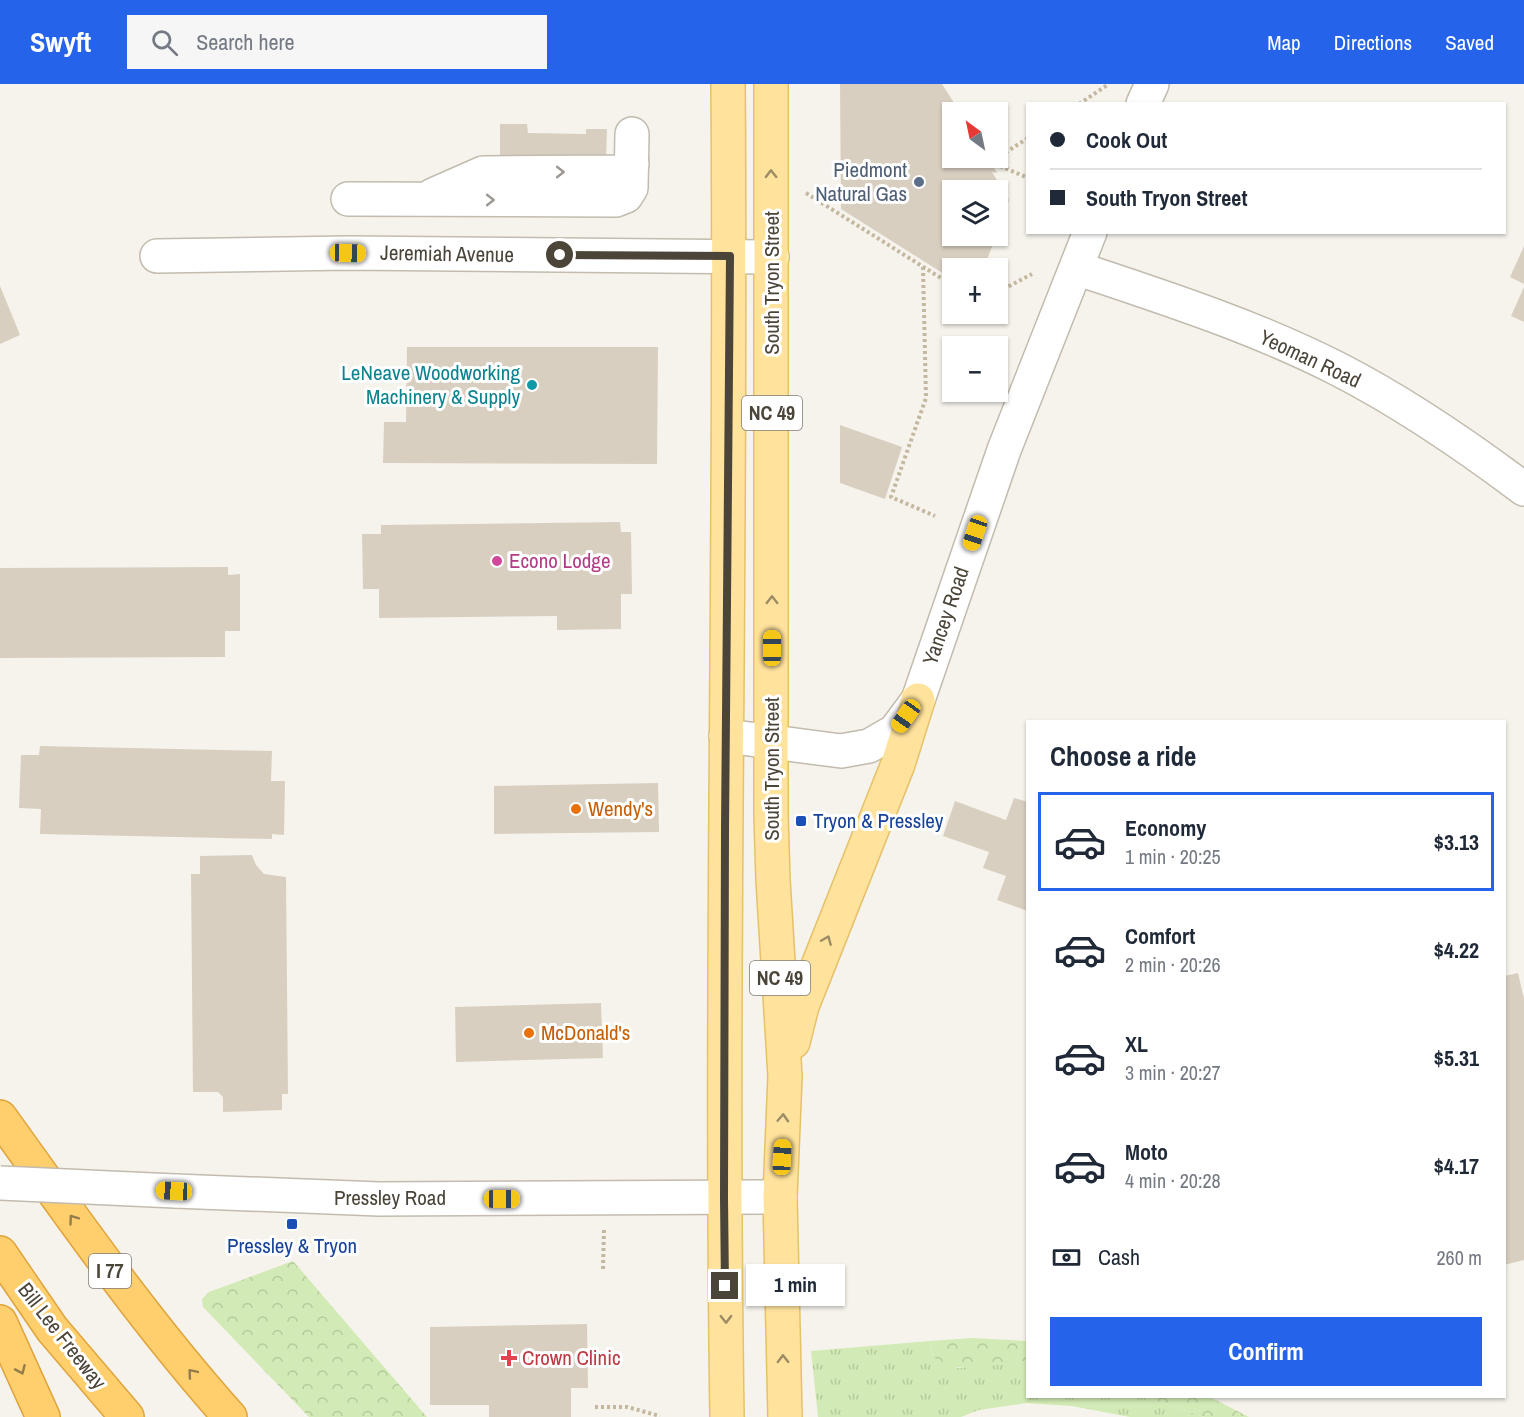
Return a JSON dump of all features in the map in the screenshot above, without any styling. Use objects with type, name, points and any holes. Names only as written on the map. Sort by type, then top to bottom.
[{"type":"highway","name":"I 77","points":[[0,1117],[112,1274],[193,1376],[230,1417]]},
{"type":"highway","name":"Bill Lee Freeway","points":[[0,1254],[52,1329],[127,1417]]},
{"type":"highway","points":[[0,1322],[43,1417]]},
{"type":"main road","name":"South Tryon Street","points":[[728,84],[730,256],[724,1198],[728,1417]]},
{"type":"main road","name":"South Tryon Street","points":[[771,84],[773,880],[785,1076],[780,1197],[785,1417]]},
{"type":"main road","points":[[785,1076],[802,1006],[898,764],[918,700]]},
{"type":"street","points":[[1144,102],[1152,84]]},
{"type":"street","points":[[348,199],[423,200],[616,200],[626,196],[631,188],[632,149],[621,172],[483,173],[423,200]]},
{"type":"street","name":"Yancey Road","points":[[726,736],[841,751],[869,746],[895,731],[918,700],[1004,450],[1089,234]]},
{"type":"street","name":"Jeremiah Avenue","points":[[157,256],[348,253],[772,256]]},
{"type":"street","name":"Yeoman Road","points":[[1076,268],[1160,296],[1279,342],[1336,368],[1420,416],[1524,489]]},
{"type":"street","name":"Pressley Road","points":[[0,1183],[380,1199],[780,1197]]},
{"type":"path","points":[[1082,102],[1109,84]]},
{"type":"path","points":[[1026,139],[991,162],[1026,177]]},
{"type":"path","points":[[806,193],[942,279]]},
{"type":"path","points":[[923,267],[926,398],[891,497],[935,516]]},
{"type":"path","points":[[1008,287],[1032,274]]},
{"type":"path","points":[[603,1269],[604,1228]]},
{"type":"path","points":[[595,1407],[627,1407],[660,1416]]},
{"type":"green space","points":[[293,1261],[427,1417],[309,1417],[203,1307],[202,1299],[209,1292]]},
{"type":"green space","points":[[972,1338],[1026,1341],[1026,1361],[963,1368],[951,1366],[940,1362],[933,1355],[930,1341]]},
{"type":"green space","points":[[930,1341],[932,1354],[958,1368],[1026,1361],[1026,1398],[1148,1398],[1204,1417],[1130,1417],[1072,1406],[1026,1403],[979,1410],[961,1417],[818,1417],[811,1351]]},
{"type":"green space","points":[[1148,1398],[1212,1398],[1249,1417],[1204,1417]]},
{"type":"building","name":"Piedmont Natural Gas","points":[[840,84],[942,84],[954,102],[942,102],[942,168],[994,168],[997,173],[992,172],[997,180],[942,180],[942,246],[992,246],[988,258],[942,258],[942,273],[841,209]]},
{"type":"building","points":[[500,124],[527,124],[528,133],[586,134],[586,129],[607,129],[606,159],[500,159]]},
{"type":"building","points":[[1524,246],[1524,284],[1510,277]]},
{"type":"building","points":[[0,286],[20,335],[0,344]]},
{"type":"building","points":[[1524,287],[1524,322],[1511,316]]},
{"type":"building","name":"LeNeave Woodworking Machinery & Supply","points":[[407,347],[658,347],[657,464],[383,463],[384,422],[406,422]]},
{"type":"building","points":[[840,425],[902,447],[885,499],[840,483]]},
{"type":"building","name":"Econo Lodge","points":[[620,522],[621,532],[631,532],[632,594],[621,594],[621,629],[557,630],[557,616],[379,618],[379,589],[363,589],[362,534],[381,534],[381,525]]},
{"type":"building","points":[[228,567],[228,575],[240,574],[240,631],[225,631],[225,657],[0,658],[0,568]]},
{"type":"building","points":[[40,746],[272,751],[271,781],[285,781],[284,835],[272,834],[272,839],[40,834],[41,809],[19,808],[21,755],[39,755]]},
{"type":"building","name":"Wendy's","points":[[658,783],[659,832],[494,834],[494,786]]},
{"type":"building","points":[[1014,798],[1026,801],[1026,910],[997,900],[1006,876],[983,868],[989,852],[943,836],[955,801],[1006,820]]},
{"type":"building","points":[[252,855],[256,865],[264,874],[286,877],[288,1094],[282,1094],[282,1110],[223,1112],[223,1097],[218,1092],[193,1092],[191,874],[200,874],[200,856]]},
{"type":"building","points":[[1518,973],[1524,999],[1524,1260],[1506,1264],[1506,976]]},
{"type":"building","name":"McDonald's","points":[[601,1003],[603,1058],[456,1062],[455,1007]]},
{"type":"building","name":"Crown Clinic","points":[[587,1324],[588,1388],[571,1388],[571,1417],[489,1417],[489,1405],[430,1405],[430,1327]]},
{"type":"place","name":"Piedmont Natural Gas","points":[[919,182]]},
{"type":"place","name":"LeNeave Woodworking Machinery & Supply","points":[[532,385]]},
{"type":"place","name":"Econo Lodge","points":[[497,561]]},
{"type":"place","name":"Wendy's","points":[[576,809]]},
{"type":"place","name":"Tryon & Pressley","points":[[801,821]]},
{"type":"place","name":"McDonald's","points":[[529,1033]]},
{"type":"place","name":"Pressley & Tryon","points":[[292,1224]]},
{"type":"place","name":"Crown Clinic","points":[[509,1358]]},
{"type":"route","points":[[560,255],[730,256],[725,829],[725,1286]]}]
